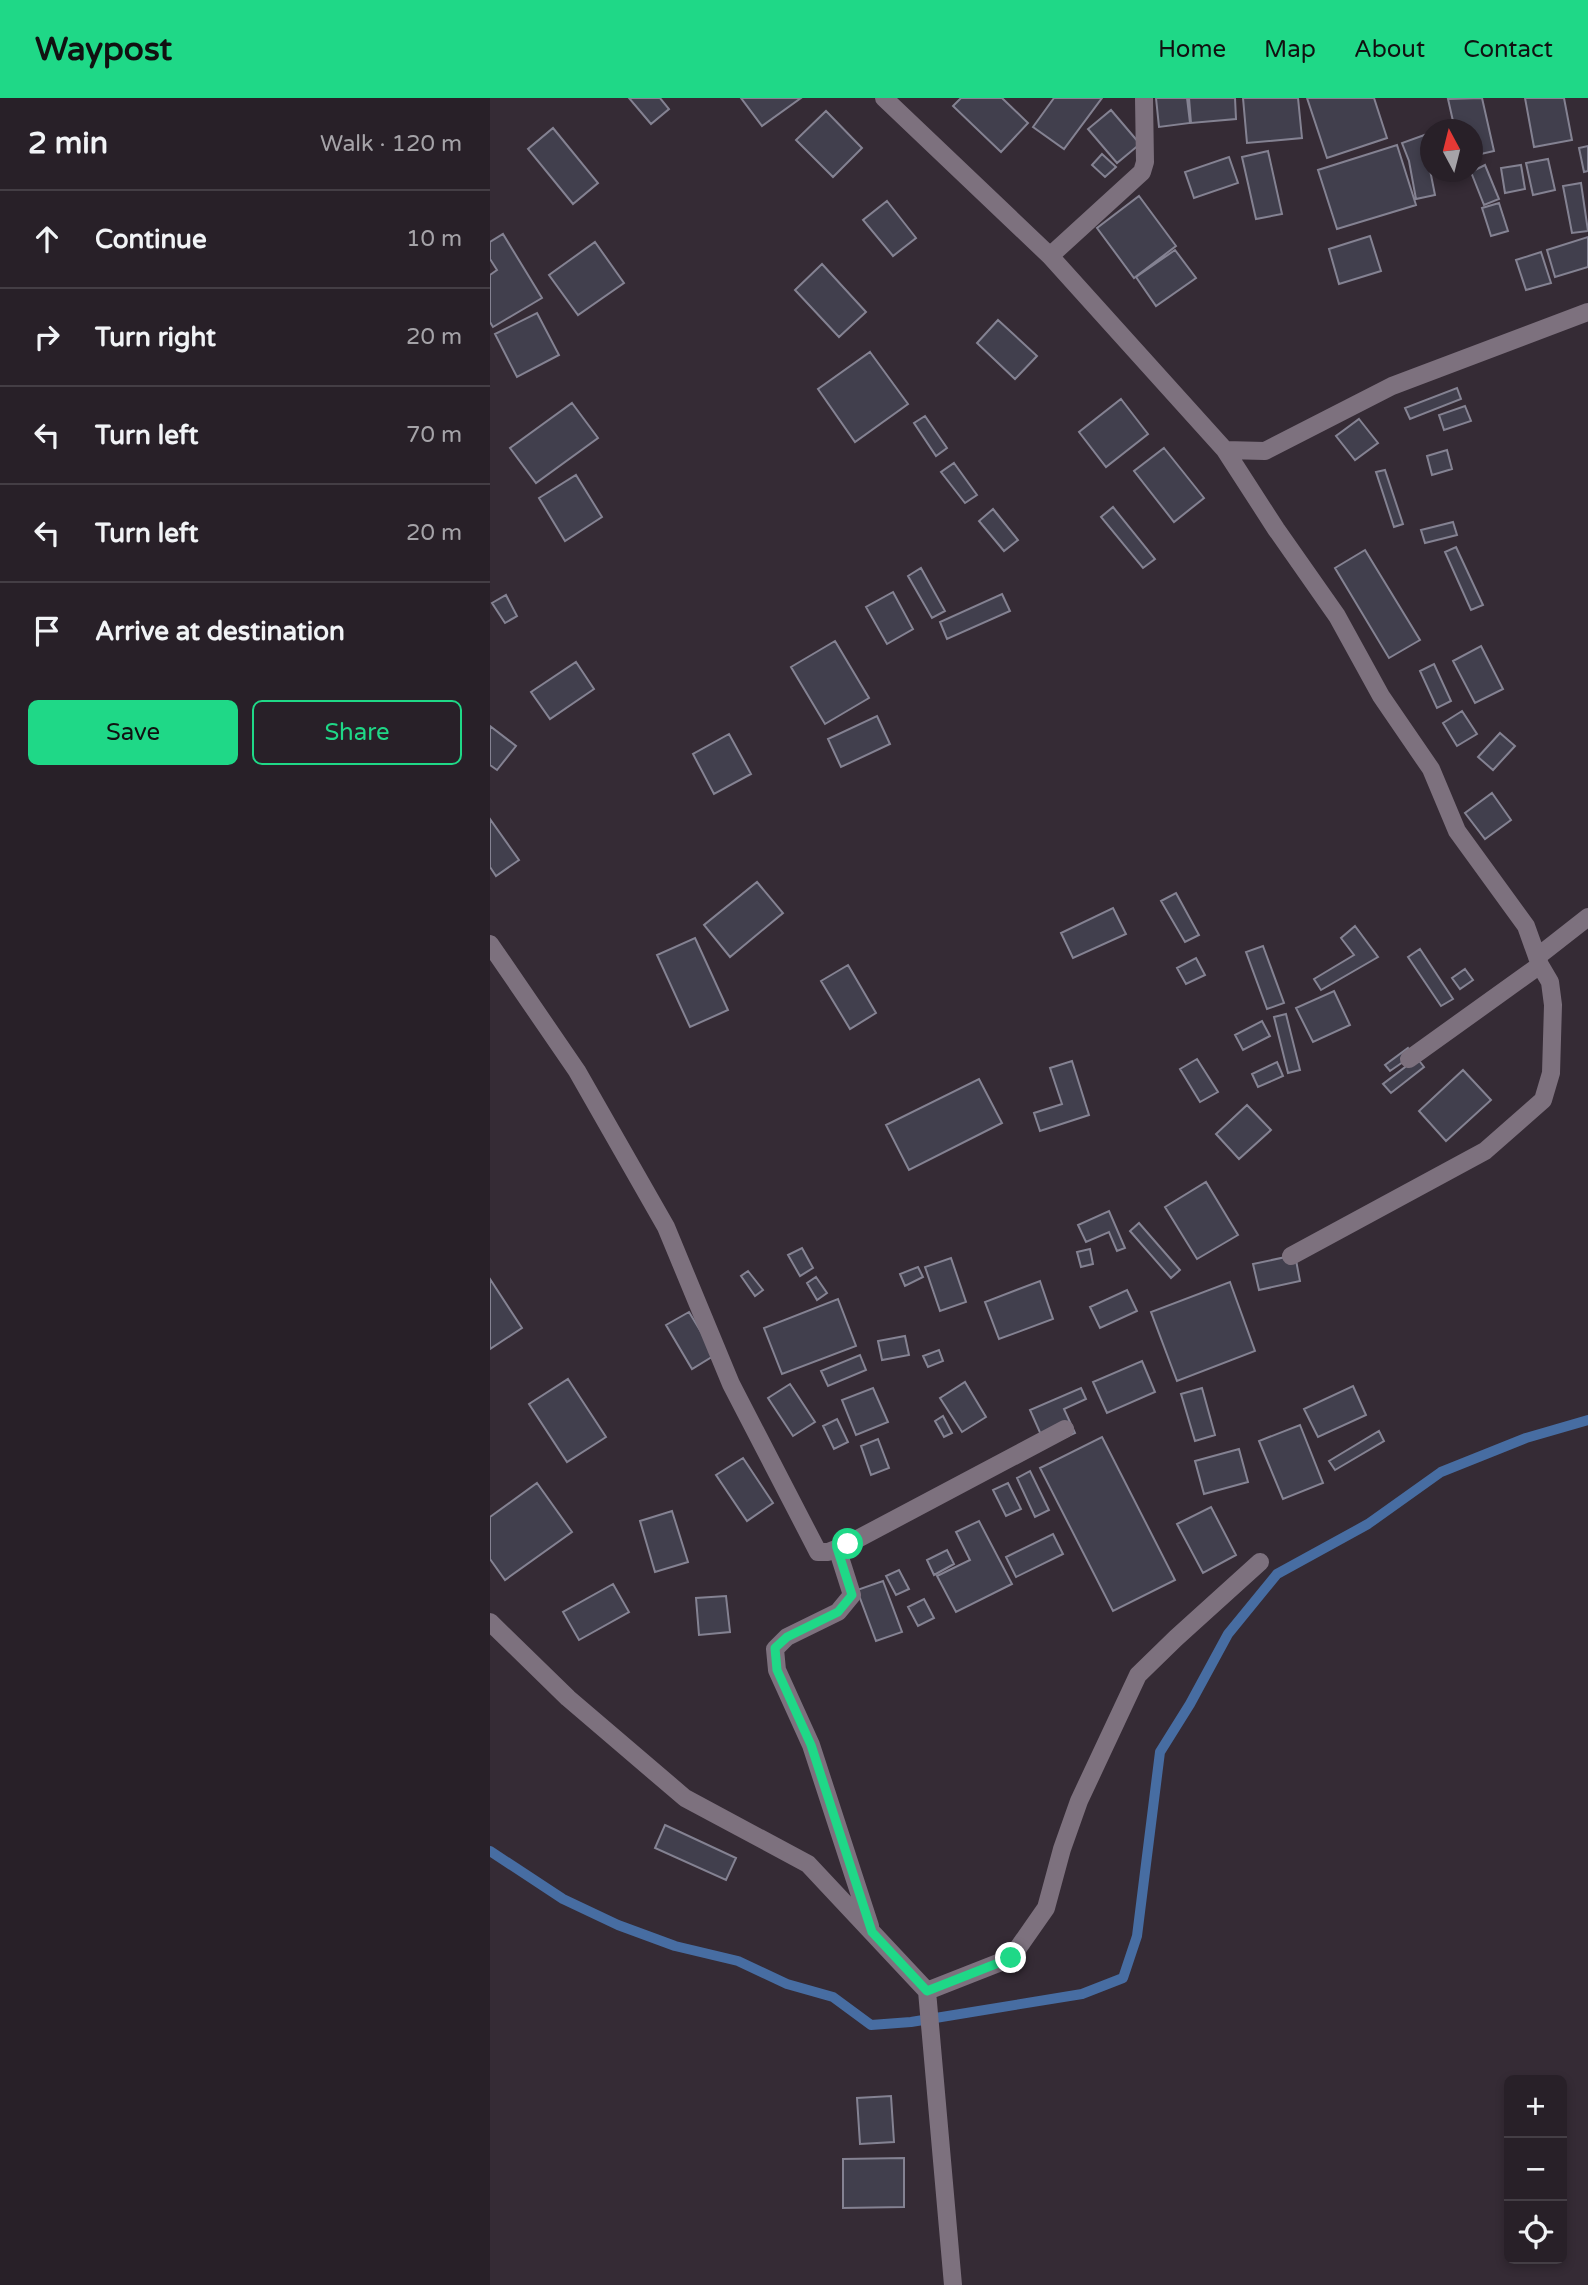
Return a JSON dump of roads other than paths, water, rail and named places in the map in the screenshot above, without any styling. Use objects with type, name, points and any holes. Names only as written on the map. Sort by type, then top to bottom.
[{"type":"street","points":[[884,98],[1050,256],[1225,450],[1276,529],[1338,616],[1381,696],[1431,769],[1457,831],[1526,926],[1538,961],[1550,982],[1554,1030],[1551,1073],[1543,1100],[1485,1151],[1291,1256]]},
{"type":"street","points":[[1050,256],[1142,172],[1145,162],[1144,98]]},
{"type":"street","points":[[1225,450],[1265,451],[1392,386],[1588,312]]},
{"type":"street","points":[[1409,1059],[1538,961],[1588,917]]},
{"type":"street","points":[[490,944],[577,1071],[666,1227],[731,1384],[817,1552],[828,1552],[837,1548],[1065,1429]]},
{"type":"street","points":[[837,1548],[852,1595],[838,1612],[787,1637],[775,1648],[777,1670],[811,1745],[872,1932]]},
{"type":"street","points":[[927,1991],[1011,1958],[1046,1908],[1079,1801],[1138,1675],[1261,1562]]},
{"type":"street","points":[[490,1622],[568,1698],[685,1798],[808,1864],[927,1991],[953,2285]]},
{"type":"waterway","points":[[490,1851],[563,1899],[618,1925],[675,1946],[738,1961],[787,1984],[833,1997],[871,2025],[911,2022],[1082,1994],[1123,1978],[1137,1936],[1160,1752],[1228,1634],[1277,1574],[1368,1524],[1441,1472],[1526,1438],[1588,1420]]}]
